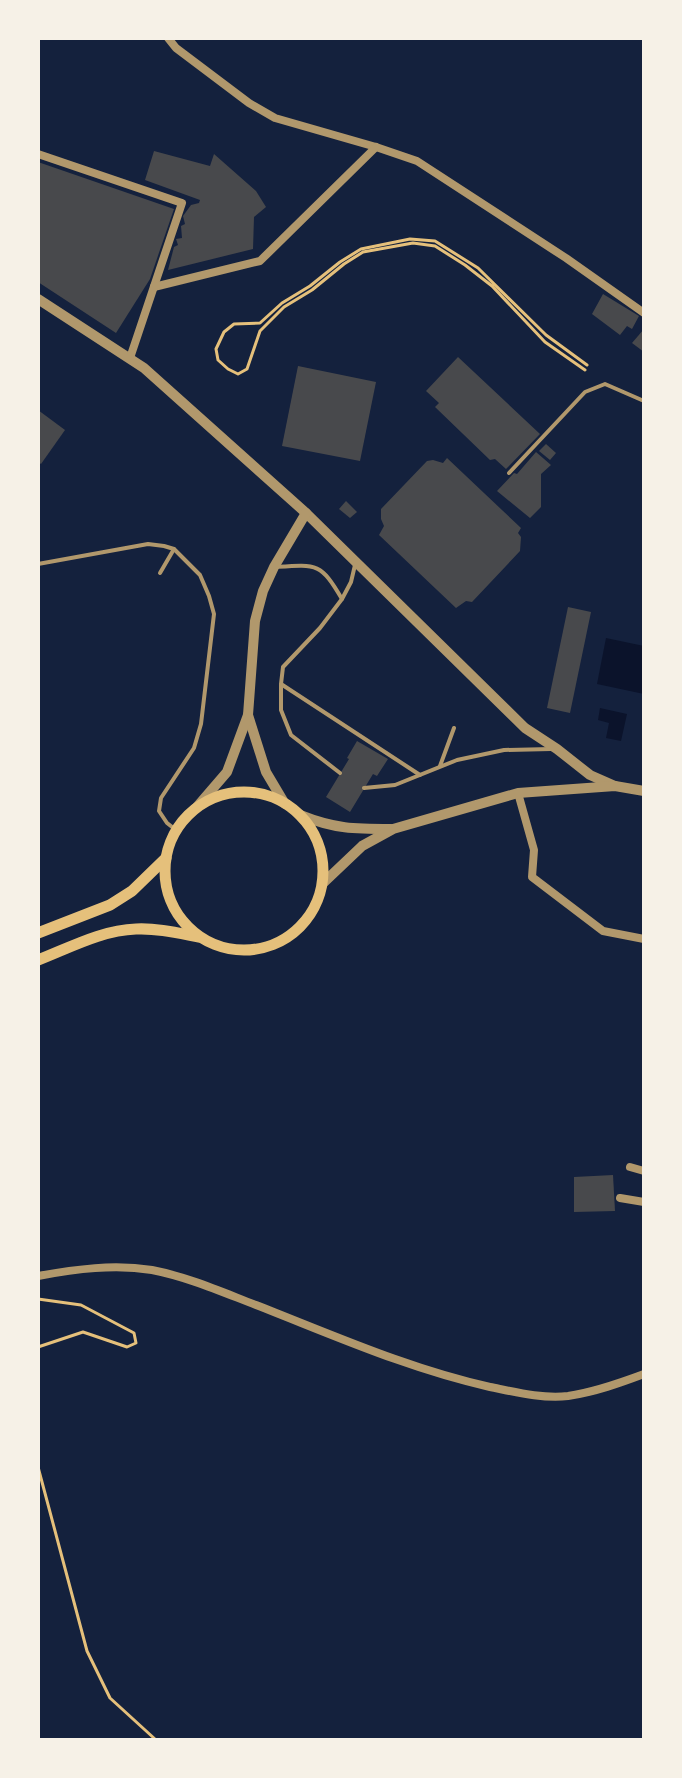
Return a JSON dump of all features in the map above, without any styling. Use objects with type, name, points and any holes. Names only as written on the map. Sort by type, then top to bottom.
[{"type":"main road","points":[[38,960],[112,931],[161,930],[238,949],[276,943],[287,937],[313,908],[323,872],[319,847],[308,825],[285,804],[272,797],[246,792],[219,796],[196,808],[176,830],[166,858],[165,881],[172,903],[184,923],[202,938]]},
{"type":"main road","points":[[38,933],[110,905],[132,891],[166,858]]},
{"type":"street","points":[[168,38],[176,48],[249,103],[275,118],[417,161],[644,313]]},
{"type":"street","points":[[154,287],[260,261],[376,147]]},
{"type":"street","points":[[38,154],[182,203],[130,358]]},
{"type":"street","points":[[38,299],[144,368],[306,513],[525,728],[590,775],[615,786]]},
{"type":"street","points":[[196,808],[227,772],[248,715],[255,621],[263,591],[306,513]]},
{"type":"street","points":[[248,715],[266,772],[285,804]]},
{"type":"street","points":[[322,884],[362,846],[393,829],[518,793],[615,786],[644,791]]},
{"type":"street","points":[[518,793],[534,850],[532,877],[603,931],[644,939]]},
{"type":"street","points":[[300,815],[321,824],[346,829],[393,829]]},
{"type":"street","points":[[630,1167],[644,1171]]},
{"type":"street","points":[[620,1198],[644,1202]]},
{"type":"street","points":[[38,1276],[113,1267],[153,1270],[196,1282],[452,1379],[538,1396],[567,1396],[644,1374]]},
{"type":"lane","points":[[509,473],[585,392],[605,384],[644,401]]},
{"type":"lane","points":[[38,564],[148,544],[174,549],[200,575],[214,614],[201,724],[194,748],[161,798],[159,811],[176,830]]},
{"type":"lane","points":[[160,573],[174,549]]},
{"type":"lane","points":[[274,567],[297,564],[316,566],[327,575],[342,599]]},
{"type":"lane","points":[[340,773],[291,735],[281,710],[281,684],[283,667],[342,599],[356,564]]},
{"type":"lane","points":[[281,684],[420,775]]},
{"type":"lane","points":[[440,766],[454,728]]},
{"type":"lane","points":[[364,788],[395,785],[457,760],[504,750],[557,749]]},
{"type":"path","points":[[410,239],[435,241],[478,268],[546,335],[586,367],[545,342],[492,286],[465,265],[435,246],[413,243],[363,252],[284,307],[260,331],[247,369],[238,374],[218,360],[216,349],[224,332],[234,324],[260,323],[282,303],[361,249],[410,239]]},
{"type":"path","points":[[38,1299],[81,1305],[134,1333],[136,1343],[127,1347],[83,1332],[38,1347]]},
{"type":"path","points":[[38,1467],[87,1651],[110,1698],[156,1740]]},
{"type":"water","points":[[606,638],[644,646],[644,694],[597,684]]},
{"type":"water","points":[[600,708],[627,714],[621,741],[606,738],[609,723],[598,720]]},
{"type":"building","points":[[154,151],[210,166],[214,154],[256,191],[266,207],[254,217],[253,249],[168,270],[174,247],[178,245],[176,239],[182,238],[183,216],[191,205],[200,200],[145,180]]},
{"type":"building","points":[[38,162],[174,209],[150,279],[116,333],[38,282]]},
{"type":"building","points":[[603,294],[639,316],[632,329],[627,326],[620,335],[592,314]]},
{"type":"building","points":[[644,329],[644,352],[632,343]]},
{"type":"building","points":[[458,357],[540,434],[506,469],[495,459],[490,460],[435,407],[439,403],[426,391]]},
{"type":"building","points":[[298,366],[376,382],[360,461],[282,446]]},
{"type":"building","points":[[38,410],[65,430],[41,464],[38,462]]},
{"type":"building","points":[[546,444],[556,453],[550,460],[539,451]]},
{"type":"building","points":[[536,452],[551,465],[541,474],[541,507],[530,518],[497,491]]},
{"type":"building","points":[[447,458],[521,528],[518,533],[521,537],[520,551],[472,602],[466,601],[456,608],[379,535],[384,526],[381,509],[427,461],[443,463]]},
{"type":"building","points":[[346,501],[357,512],[350,518],[339,509]]},
{"type":"building","points":[[568,607],[591,612],[570,713],[547,708]]},
{"type":"building","points":[[357,741],[388,759],[377,776],[373,774],[350,812],[326,797]]},
{"type":"building","points":[[613,1175],[615,1211],[574,1212],[574,1177]]}]
